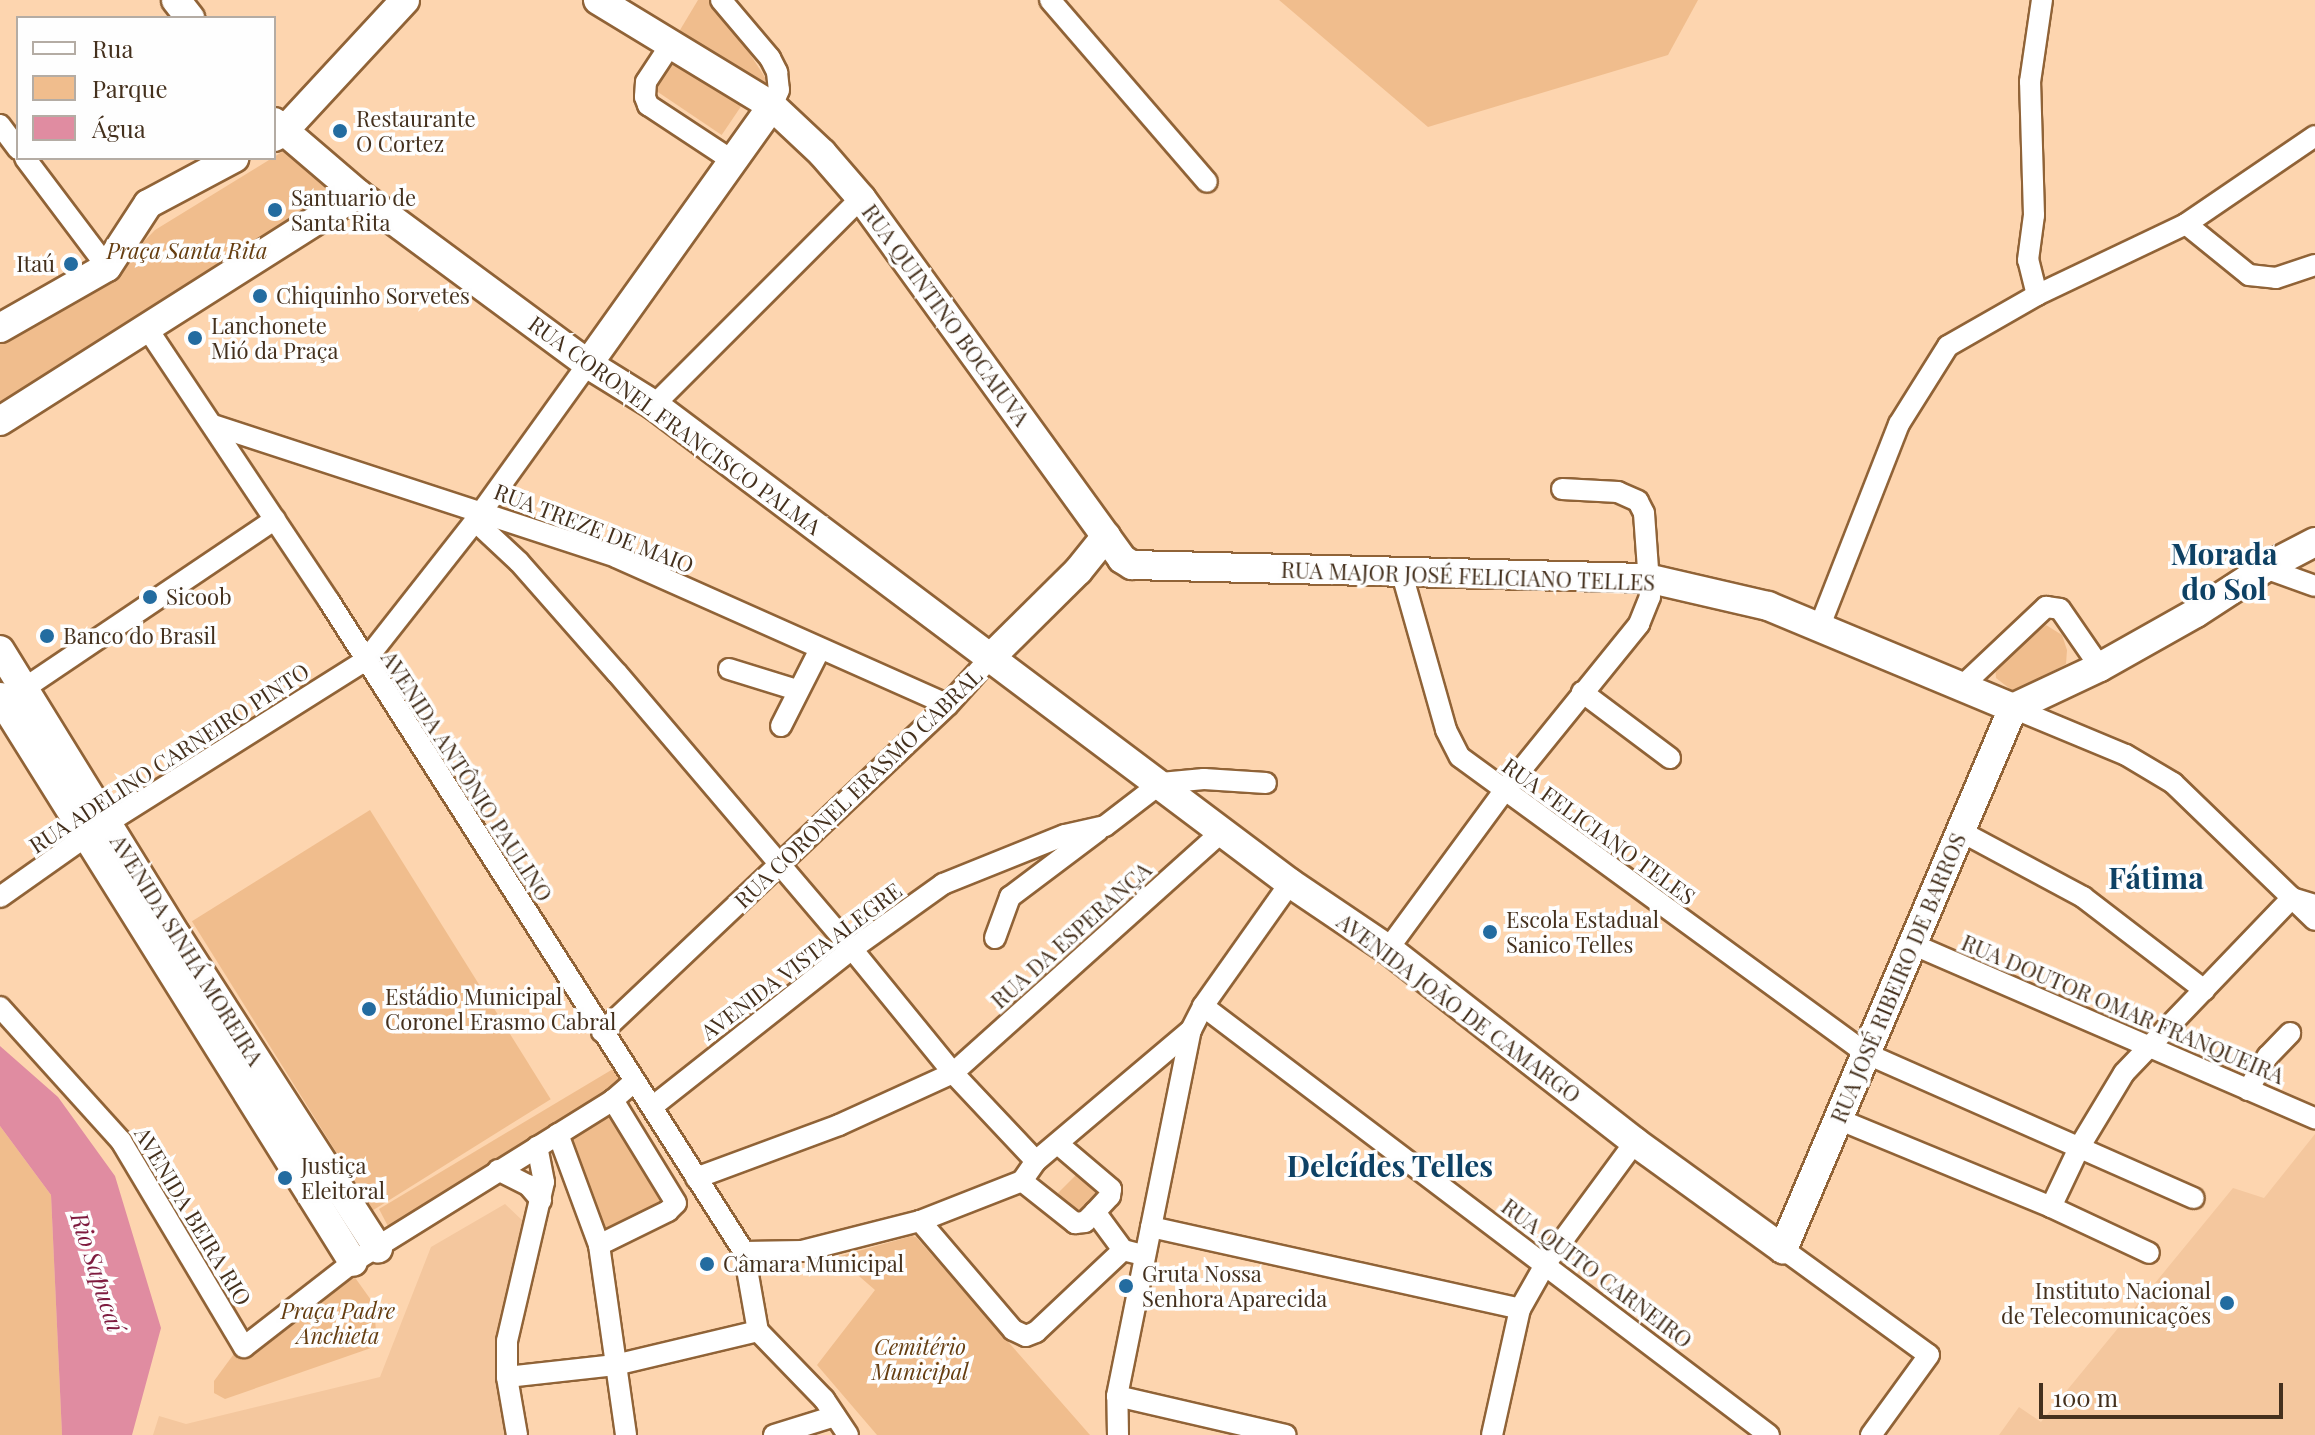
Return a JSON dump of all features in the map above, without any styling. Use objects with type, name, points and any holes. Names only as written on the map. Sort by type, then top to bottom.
[{"type":"main road","points":[[176,0],[188,16]]},
{"type":"main road","points":[[0,421],[358,194],[277,131],[405,0]]},
{"type":"main road","name":"RUA QUINTINO BOCAIUVA","points":[[598,0],[772,106],[822,153],[861,198],[1106,536]]},
{"type":"main road","points":[[588,364],[772,106]]},
{"type":"main road","points":[[0,328],[107,267],[148,204],[230,160]]},
{"type":"main road","name":"RUA CORONEL FRANCISCO PALMA","points":[[358,194],[588,364],[654,405],[992,656]]},
{"type":"main road","name":"RUA MAJOR JOSÉ FELICIANO TELLES","points":[[1106,536],[1122,559],[1141,567],[1647,578],[1745,598],[2013,708]]},
{"type":"main road","name":"RUA CORONEL ERASMO CABRAL","points":[[992,656],[1078,571],[1106,536]]},
{"type":"main road","points":[[2013,708],[2100,667],[2196,613],[2265,568],[2315,542]]},
{"type":"main road","name":"AVENIDA SINHÁ MOREIRA","points":[[0,650],[7,698],[96,830],[366,1255]]},
{"type":"main road","name":"AVENIDA JOÃO DE CAMARGO","points":[[992,656],[1290,883],[1388,949],[1635,1142],[1783,1249]]},
{"type":"main road","name":"RUA JOSÉ RIBEIRO DE BARROS","points":[[1783,1249],[2013,708]]},
{"type":"street","points":[[721,0],[770,58],[777,72],[779,90],[772,106]]},
{"type":"street","points":[[1050,0],[1207,182]]},
{"type":"street","points":[[2037,295],[2028,260],[2034,215],[2030,82],[2042,0]]},
{"type":"street","points":[[671,44],[646,82],[648,105],[733,161]]},
{"type":"street","points":[[0,125],[16,146]]},
{"type":"street","points":[[1819,628],[1899,424],[1948,346],[2037,295],[2186,224],[2315,136]]},
{"type":"street","points":[[27,160],[107,267]]},
{"type":"street","points":[[654,405],[861,198]]},
{"type":"street","points":[[2186,224],[2249,275],[2276,278],[2315,265]]},
{"type":"street","name":"AVENIDA ANTÔNIO PAULINO","points":[[147,328],[275,519],[744,1252]]},
{"type":"street","name":"RUA ADELINO CARNEIRO PINTO","points":[[0,897],[96,830],[365,661],[479,516],[588,364]]},
{"type":"street","name":"RUA TREZE DE MAIO","points":[[213,425],[479,516],[616,557],[948,705]]},
{"type":"street","points":[[1388,949],[1504,791],[1639,624],[1650,597],[1644,513],[1638,501],[1618,492],[1562,489]]},
{"type":"street","points":[[479,516],[852,949],[953,1073],[1036,1161]]},
{"type":"street","points":[[7,698],[275,519]]},
{"type":"street","points":[[2265,568],[2315,586]]},
{"type":"street","name":"RUA FELICIANO TELES","points":[[1402,574],[1446,730],[1460,757],[1867,1054],[2194,1198]]},
{"type":"street","points":[[1961,687],[2046,607],[2060,609],[2100,667]]},
{"type":"street","points":[[781,726],[820,649]]},
{"type":"street","name":"RUA CORONEL ERASMO CABRAL","points":[[602,1032],[948,705],[992,656]]},
{"type":"street","points":[[729,669],[797,690]]},
{"type":"street","points":[[1582,692],[1670,758]]},
{"type":"street","points":[[2013,708],[2153,769],[2173,783],[2315,920]]},
{"type":"street","points":[[1161,783],[1204,779],[1266,783]]},
{"type":"street","name":"AVENIDA VISTA ALEGRE","points":[[1010,897],[1161,783]]},
{"type":"street","name":"AVENIDA VISTA ALEGRE","points":[[652,1107],[852,949],[943,884],[987,869],[1065,835],[1105,826]]},
{"type":"street","points":[[1960,831],[2083,897],[2204,990]]},
{"type":"street","name":"RUA DA ESPERANÇA","points":[[696,1178],[839,1125],[953,1073],[1222,832]]},
{"type":"street","points":[[987,869],[1010,897],[995,938]]},
{"type":"street","points":[[920,1221],[1013,1330],[1026,1336],[1036,1332],[1133,1253],[1151,1227],[1191,1030],[1203,1006],[1290,883]]},
{"type":"street","points":[[2292,898],[2315,905]]},
{"type":"street","points":[[2051,1207],[2080,1146],[2124,1073],[2292,898]]},
{"type":"street","name":"RUA DOUTOR OMAR FRANQUEIRA","points":[[1912,944],[2315,1118]]},
{"type":"street","name":"RUA QUITO CARNEIRO","points":[[1203,1006],[1769,1435]]},
{"type":"street","name":"AVENIDA BEIRA RIO","points":[[0,1007],[121,1141],[244,1347],[366,1255]]},
{"type":"street","points":[[848,1435],[824,1399],[758,1331],[744,1252],[802,1251],[920,1221],[1022,1181],[1036,1161],[1191,1030]]},
{"type":"street","points":[[2248,1090],[2268,1056],[2290,1033]]},
{"type":"street","points":[[366,1255],[613,1100],[635,1081]]},
{"type":"street","points":[[599,1245],[668,1211],[676,1203],[613,1100]]},
{"type":"street","points":[[1838,1119],[2051,1207],[2149,1253]]},
{"type":"street","points":[[558,1134],[599,1245],[626,1435]]},
{"type":"street","points":[[1492,1435],[1520,1309],[1546,1263],[1635,1142]]},
{"type":"street","points":[[1022,1181],[1075,1223],[1085,1222],[1095,1212],[1112,1193],[1109,1185],[1058,1144]]},
{"type":"street","points":[[517,1435],[507,1377],[507,1341],[541,1200],[543,1166],[537,1147]]},
{"type":"street","points":[[498,1170],[528,1185],[541,1200]]},
{"type":"street","points":[[1095,1212],[1133,1253],[1117,1396],[1118,1435]]},
{"type":"street","points":[[1151,1227],[1520,1309]]},
{"type":"street","name":"AVENIDA JOÃO DE CAMARGO","points":[[1783,1249],[1929,1355],[1871,1435]]},
{"type":"street","points":[[507,1377],[615,1365],[758,1331]]},
{"type":"street","points":[[1117,1396],[1286,1435]]},
{"type":"street","points":[[782,1434],[835,1416]]},
{"type":"shaded area","name":"Instituto Nacional de Telecomunicações","points":[[2315,1134],[2315,1435],[1999,1435],[2019,1407],[2041,1422],[2233,1188],[2264,1198]]},
{"type":"shaded area","points":[[505,1204],[525,1223],[496,1356],[509,1435],[153,1435],[159,1416],[186,1424],[380,1377],[431,1247]]},
{"type":"green space","points":[[698,0],[715,0],[770,85],[767,89],[677,35]]},
{"type":"green space","points":[[1279,0],[1698,0],[1668,55],[1428,127]]},
{"type":"green space","points":[[678,55],[745,100],[722,135],[655,90]]},
{"type":"green space","name":"Praça Santa Rita","points":[[290,147],[340,193],[0,410],[0,337],[120,266],[155,230],[269,160],[276,160],[276,156]]},
{"type":"green space","points":[[2046,625],[2062,635],[2067,650],[2066,664],[2014,692],[1996,678],[1995,664]]},
{"type":"green space","name":"Estádio Municipal Coronel Erasmo Cabral","points":[[370,810],[551,1099],[373,1210],[192,921]]},
{"type":"green space","points":[[613,1069],[625,1086],[391,1232],[379,1209]]},
{"type":"green space","points":[[614,1111],[666,1202],[607,1234],[568,1139]]},
{"type":"green space","points":[[0,1126],[51,1195],[62,1435],[0,1435]]},
{"type":"green space","points":[[1083,1168],[1104,1189],[1075,1218],[1054,1197]]},
{"type":"green space","name":"Cemitério Municipal","points":[[912,1236],[1090,1435],[877,1435],[817,1365],[875,1290],[837,1257]]},
{"type":"green space","name":"Praça Padre Anchieta","points":[[351,1272],[371,1300],[376,1334],[371,1348],[225,1399],[214,1393],[214,1381],[236,1351]]},
{"type":"water","name":"Rio Sapucaí","points":[[0,1046],[58,1097],[115,1176],[161,1328],[132,1435],[62,1435],[51,1195],[0,1126]]},
{"type":"place","name":"Restaurante O Cortez","points":[[340,131]]},
{"type":"place","name":"Santuario de Santa Rita","points":[[275,210]]},
{"type":"place","name":"Itaú","points":[[71,264]]},
{"type":"place","name":"Chiquinho Sorvetes","points":[[260,296]]},
{"type":"place","name":"Lanchonete Mió da Praça","points":[[195,338]]},
{"type":"place","name":"Sicoob","points":[[150,597]]},
{"type":"place","name":"Banco do Brasil","points":[[47,636]]},
{"type":"place","name":"Escola Estadual Sanico Telles","points":[[1490,932]]},
{"type":"place","name":"Estádio Municipal Coronel Erasmo Cabral","points":[[369,1009]]},
{"type":"place","name":"Justiça Eleitoral","points":[[285,1178]]},
{"type":"place","name":"Câmara Municipal","points":[[707,1264]]},
{"type":"place","name":"Gruta Nossa Senhora Aparecida","points":[[1126,1286]]},
{"type":"place","name":"Instituto Nacional de Telecomunicações","points":[[2227,1303]]},
{"type":"district","name":"Morada do Sol","points":[[2224,570]]},
{"type":"district","name":"Fátima","points":[[2156,877]]},
{"type":"district","name":"Delcídes Telles","points":[[1390,1165]]}]
